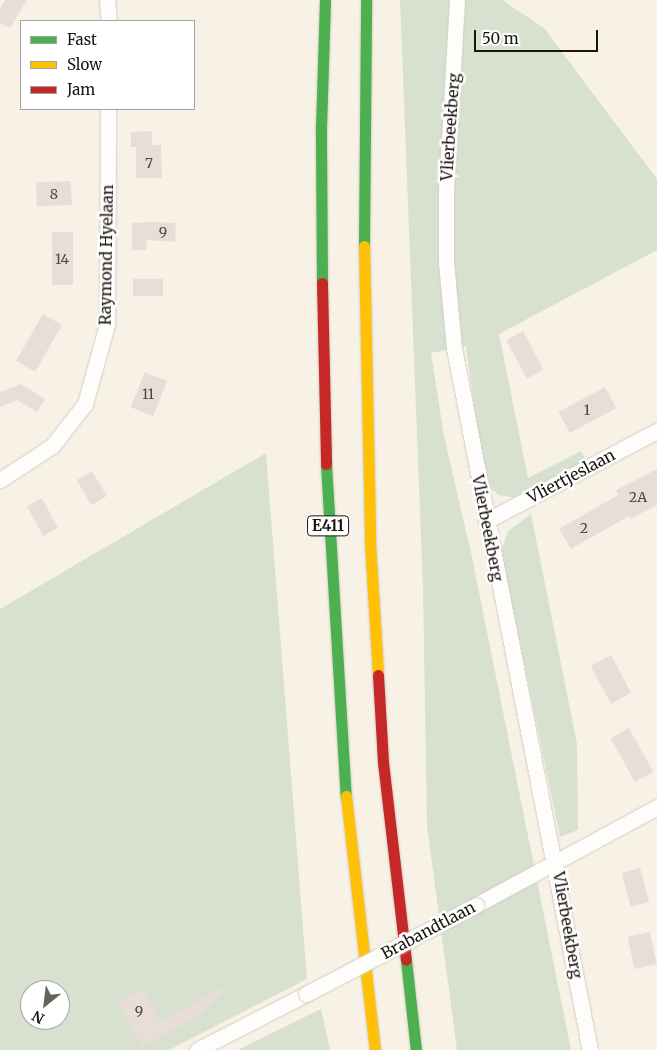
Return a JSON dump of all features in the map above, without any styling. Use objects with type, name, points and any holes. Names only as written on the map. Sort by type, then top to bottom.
[{"type":"highway","name":"E411","points":[[325,0],[321,128],[322,341],[329,550],[343,767],[375,1050]]},
{"type":"highway","name":"E411","points":[[366,0],[363,126],[364,333],[370,543],[383,762],[416,1050]]},
{"type":"street","points":[[106,0],[109,20]]},
{"type":"street","name":"Vlierbeekberg","points":[[457,0],[446,193],[446,262],[454,348],[486,521],[556,860],[590,1050]]},
{"type":"street","name":"Raymond Hyelaan","points":[[0,480],[52,446],[85,404],[107,324],[108,110]]},
{"type":"street","name":"Vliertjeslaan","points":[[486,521],[657,431]]},
{"type":"street","name":"Brabandtlaan","points":[[197,1050],[476,905],[657,807]]},
{"type":"green space","points":[[400,0],[502,0],[544,28],[657,179],[657,250],[499,334],[528,478],[581,451],[586,460],[516,498],[499,495],[489,487],[482,466],[466,346],[431,353],[444,436],[472,557],[571,1050],[457,1050],[427,826],[423,589]]},
{"type":"green space","points":[[266,453],[307,979],[169,1050],[0,1050],[0,609]]},
{"type":"green space","points":[[531,514],[577,744],[578,830],[560,837],[501,551],[508,531]]},
{"type":"green space","points":[[321,1009],[330,1050],[238,1050]]},
{"type":"building","points":[[5,0],[27,0],[10,28],[0,23],[0,8]]},
{"type":"building","points":[[152,131],[152,145],[161,145],[162,178],[136,178],[136,147],[131,147],[131,132]]},
{"type":"building","points":[[71,181],[72,205],[37,206],[36,182]]},
{"type":"building","points":[[132,223],[176,223],[175,242],[147,240],[146,250],[132,250]]},
{"type":"building","points":[[52,232],[73,232],[73,285],[52,285]]},
{"type":"building","points":[[133,279],[163,279],[163,296],[133,296]]},
{"type":"building","points":[[43,314],[62,325],[35,372],[16,361]]},
{"type":"building","points":[[523,331],[544,370],[527,379],[506,340]]},
{"type":"building","points":[[145,372],[167,381],[153,416],[131,407]]},
{"type":"building","points":[[21,384],[45,399],[37,412],[17,400],[0,407],[0,392]]},
{"type":"building","points":[[605,387],[616,408],[569,433],[558,412]]},
{"type":"building","points":[[657,469],[657,505],[630,519],[629,516],[571,549],[559,529],[618,495],[616,490]]},
{"type":"building","points":[[92,471],[107,496],[92,505],[77,480]]},
{"type":"building","points":[[42,498],[58,528],[43,536],[27,506]]},
{"type":"building","points":[[611,655],[631,693],[611,704],[591,666]]},
{"type":"building","points":[[629,728],[653,772],[635,782],[611,738]]},
{"type":"building","points":[[640,868],[649,902],[631,907],[622,873]]},
{"type":"building","points":[[650,932],[657,964],[634,969],[628,937]]},
{"type":"building","points":[[142,989],[160,1022],[220,989],[223,992],[198,1016],[142,1046],[119,1002]]},
{"type":"traffic: fast","points":[[322,283],[321,128],[325,0]]},
{"type":"traffic: fast","points":[[364,246],[366,0]]},
{"type":"traffic: fast","points":[[326,464],[346,796]]},
{"type":"traffic: fast","points":[[406,960],[416,1050]]},
{"type":"traffic: slow","points":[[364,246],[370,543],[378,675]]},
{"type":"traffic: slow","points":[[346,796],[375,1050]]},
{"type":"traffic: jam","points":[[322,283],[326,464]]},
{"type":"traffic: jam","points":[[378,675],[383,762],[406,960]]}]
